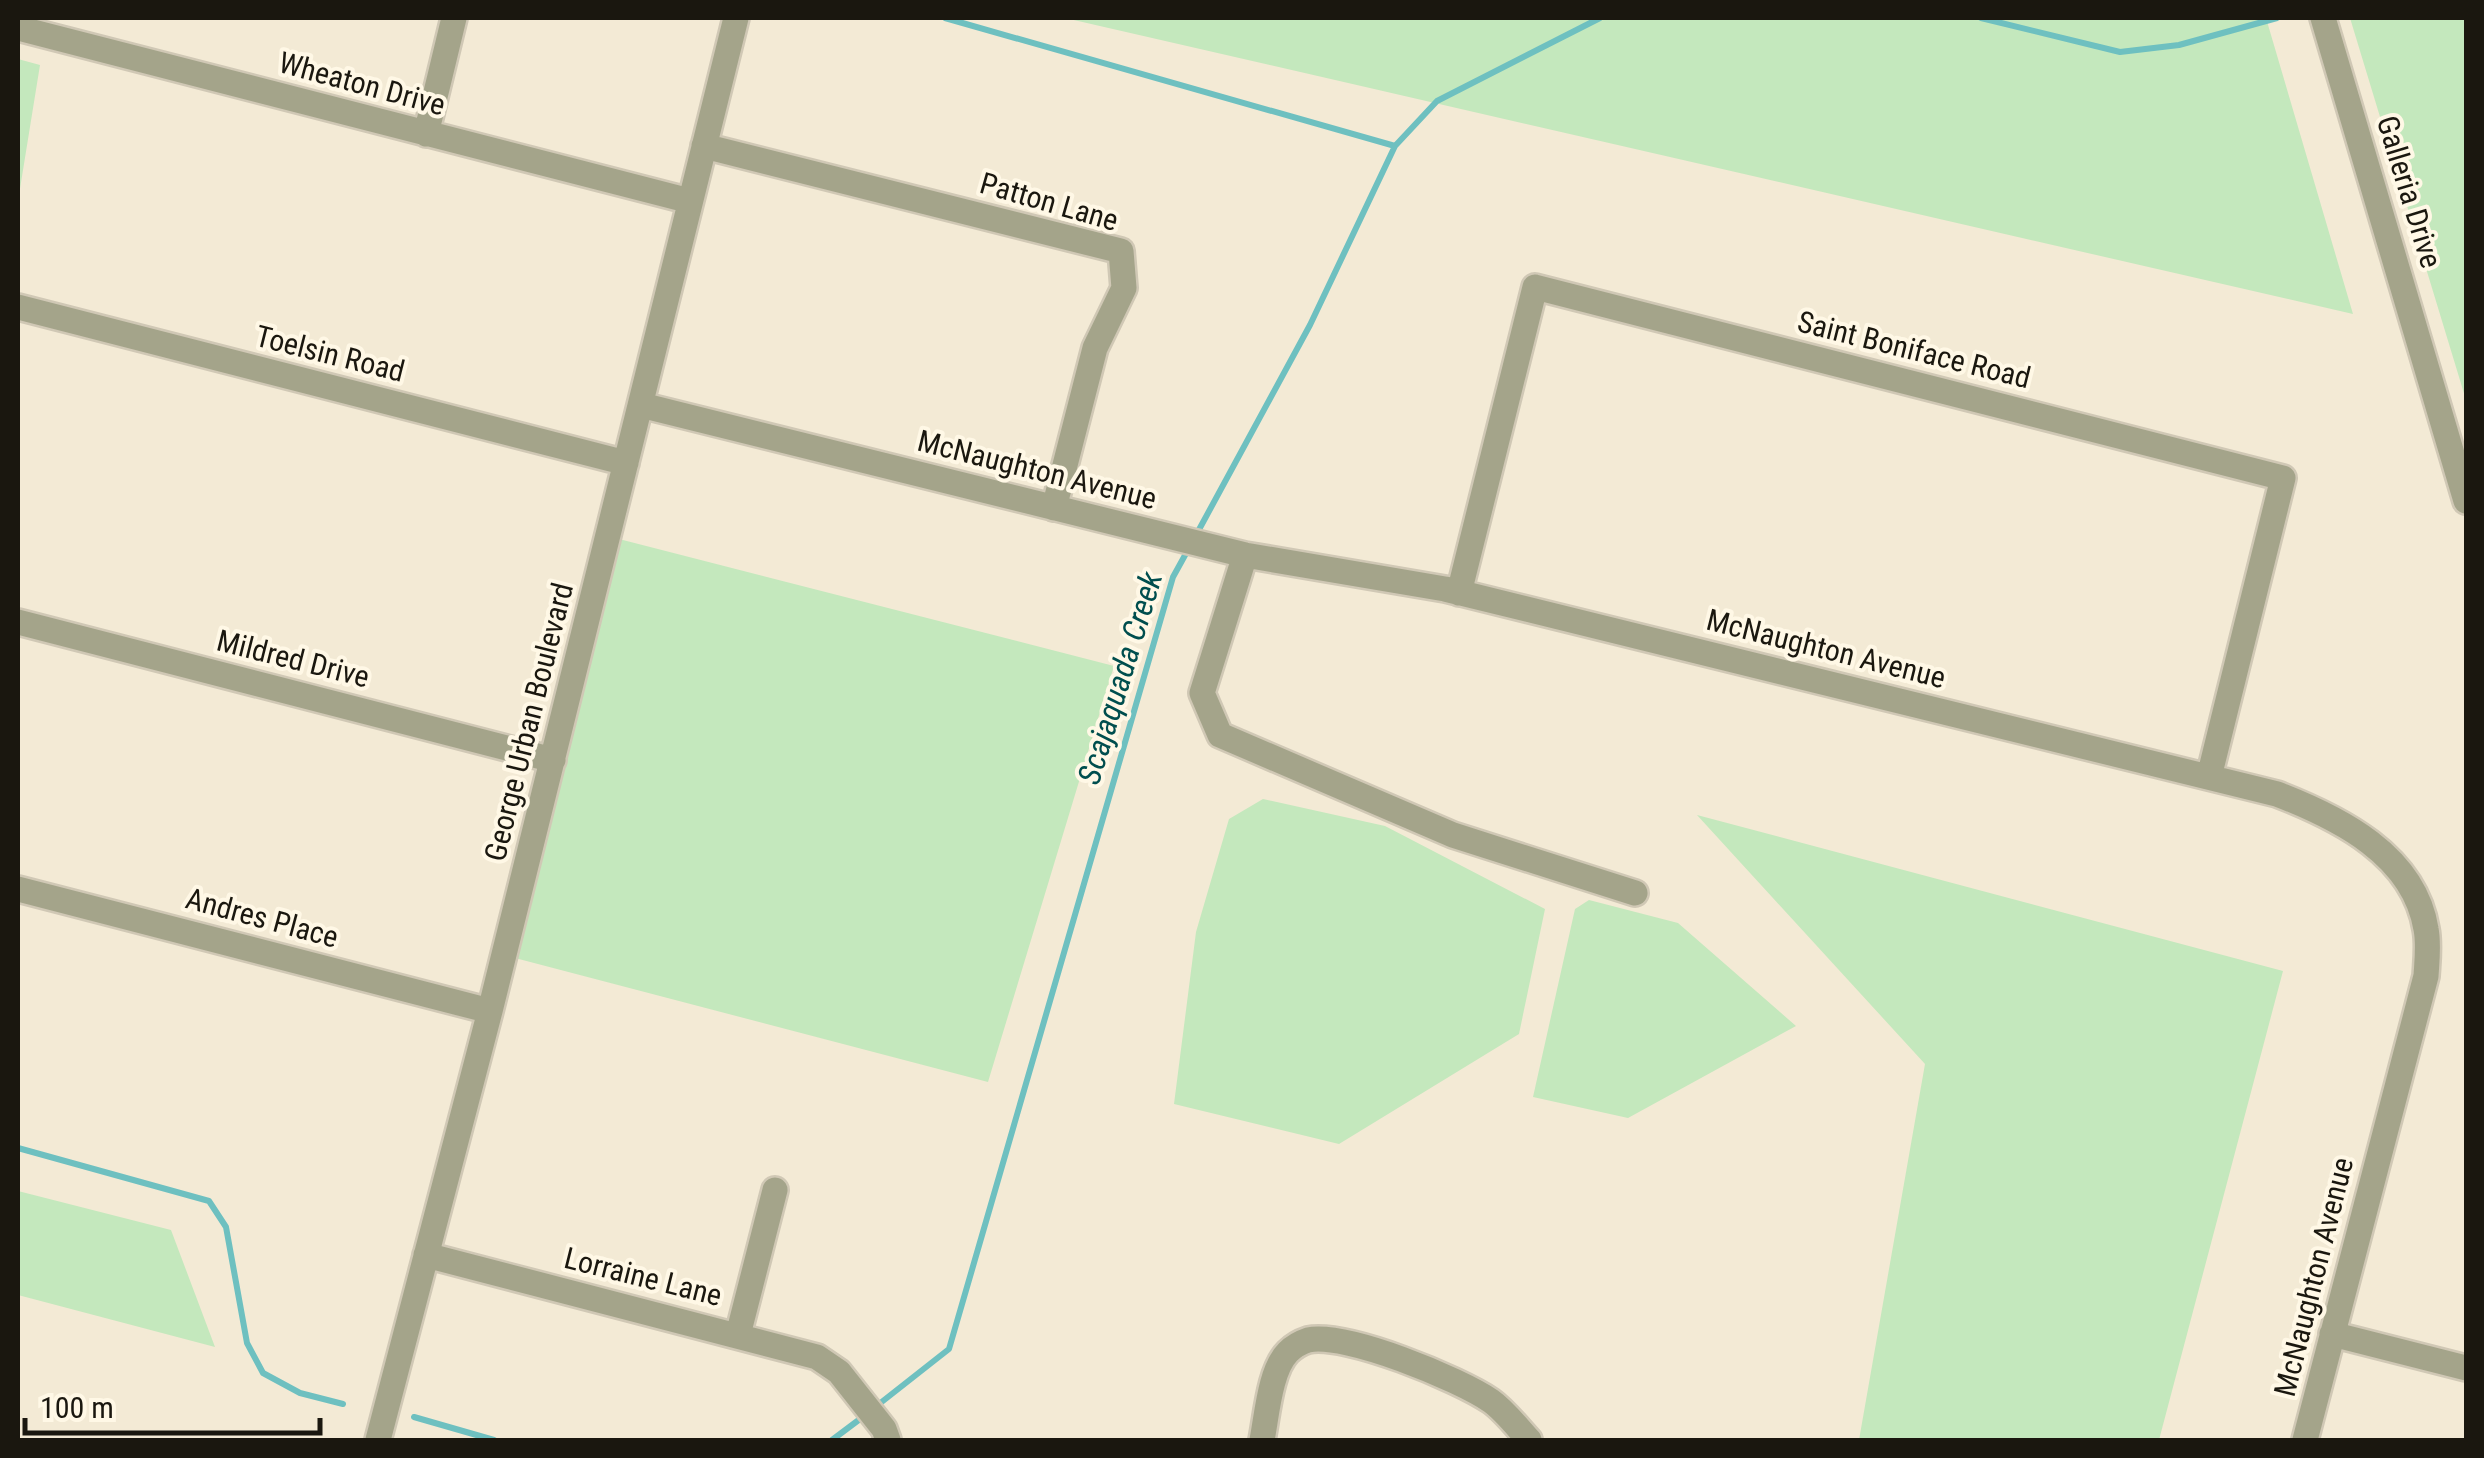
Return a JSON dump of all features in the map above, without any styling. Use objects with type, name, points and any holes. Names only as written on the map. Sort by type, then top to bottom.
[{"type":"street","points":[[426,134],[454,18]]},
{"type":"street","name":"George Urban Boulevard","points":[[378,1440],[490,1011],[736,18]]},
{"type":"street","name":"Galleria Drive","points":[[2324,20],[2466,501]]},
{"type":"street","name":"Wheaton Drive","points":[[18,28],[690,202]]},
{"type":"street","name":"Patton Lane","points":[[704,146],[1121,251],[1124,288],[1096,348],[1054,508]]},
{"type":"street","name":"Saint Boniface Road","points":[[1459,592],[1535,287],[2283,478],[2209,777]]},
{"type":"street","name":"Toelsin Road","points":[[18,307],[626,463]]},
{"type":"street","name":"McNaughton Avenue","points":[[640,405],[1233,552],[1459,592],[2276,794],[2312,807],[2344,825],[2389,858],[2406,878],[2426,927],[2428,949],[2426,976],[2305,1440]]},
{"type":"street","points":[[1233,552],[1202,693],[1220,735],[1452,835],[1635,892]]},
{"type":"street","name":"Mildred Drive","points":[[18,622],[553,760]]},
{"type":"street","name":"Andres Place","points":[[18,889],[490,1011]]},
{"type":"street","points":[[738,1335],[774,1190]]},
{"type":"street","name":"Lorraine Lane","points":[[426,1255],[817,1356],[846,1379],[888,1440]]},
{"type":"street","points":[[2332,1334],[2466,1368]]},
{"type":"street","points":[[1262,1440],[1282,1361],[1305,1341],[1320,1339],[1356,1346],[1444,1375],[1496,1405],[1528,1440]]},
{"type":"green space","points":[[1065,18],[2266,18],[2353,314]]},
{"type":"green space","points":[[2350,18],[2466,18],[2466,400]]},
{"type":"green space","points":[[18,59],[40,65],[18,201]]},
{"type":"green space","points":[[619,539],[1114,666],[988,1082],[515,958]]},
{"type":"green space","points":[[1263,799],[1385,826],[1545,909],[1519,1034],[1339,1144],[1174,1104],[1196,932],[1229,819]]},
{"type":"green space","points":[[1697,815],[2283,971],[2159,1440],[1859,1440],[1925,1064]]},
{"type":"green space","points":[[1589,900],[1678,923],[1796,1026],[1628,1118],[1533,1097],[1575,909]]},
{"type":"green space","points":[[18,1191],[171,1230],[215,1347],[18,1295]]},
{"type":"waterway","points":[[945,18],[1395,146]]},
{"type":"waterway","name":"Scajaquada Creek","points":[[1195,537],[1310,325],[1395,146],[1437,101],[1600,18]]},
{"type":"waterway","name":"Scajaquada Creek","points":[[1981,18],[2120,52],[2179,45],[2277,18]]},
{"type":"waterway","name":"Scajaquada Creek","points":[[874,1408],[949,1349],[1173,577],[1189,548]]},
{"type":"waterway","points":[[18,1148],[209,1201],[226,1227],[247,1343],[263,1373],[300,1393],[343,1404]]},
{"type":"waterway","name":"Scajaquada Creek","points":[[832,1440],[864,1416]]},
{"type":"waterway","points":[[414,1417],[494,1440]]}]
